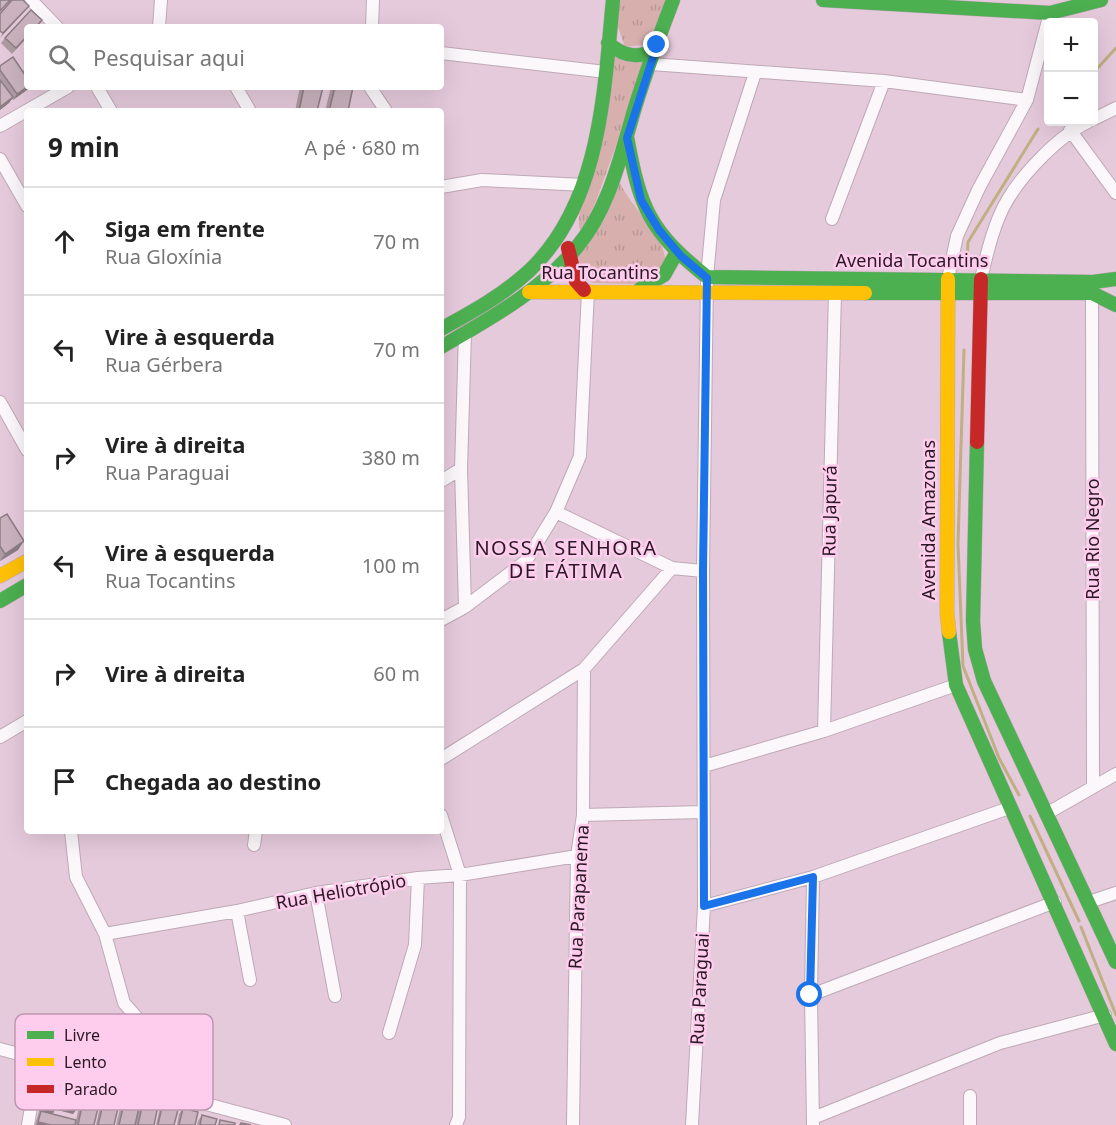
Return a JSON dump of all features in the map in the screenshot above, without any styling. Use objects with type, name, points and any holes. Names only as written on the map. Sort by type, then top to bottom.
[{"type":"street","points":[[31,0],[54,24]]},
{"type":"street","points":[[159,24],[161,0]]},
{"type":"street","points":[[372,24],[373,0]]},
{"type":"street","points":[[444,327],[498,295],[540,259],[569,218],[584,185],[602,107],[613,0]]},
{"type":"street","points":[[823,0],[1050,13],[1101,0]]},
{"type":"street","points":[[444,345],[530,292],[568,256],[591,229],[613,181],[636,103],[675,1]]},
{"type":"street","name":"Avenida Amazonas","points":[[1050,13],[1027,100],[979,188],[957,236],[948,279],[947,613],[956,686],[1009,808],[1110,1014],[1116,1044]]},
{"type":"street","points":[[608,43],[629,56],[641,57],[656,49]]},
{"type":"street","points":[[444,53],[606,72]]},
{"type":"street","points":[[651,64],[884,81],[1027,100]]},
{"type":"street","name":"Rua Paraguai","points":[[692,1125],[704,906],[703,571],[707,284],[714,200],[755,73]]},
{"type":"street","points":[[832,219],[884,81]]},
{"type":"street","points":[[32,108],[64,90]]},
{"type":"street","points":[[100,90],[109,108]]},
{"type":"street","points":[[238,90],[248,108]]},
{"type":"street","points":[[372,90],[384,108]]},
{"type":"street","points":[[1098,117],[1116,108]]},
{"type":"street","points":[[0,126],[24,112]]},
{"type":"street","points":[[1079,126],[1070,130],[1047,151],[1008,199],[988,251],[981,279],[973,621],[975,649],[984,681],[1116,962]]},
{"type":"street","points":[[1070,130],[1116,193]]},
{"type":"street","name":"Rua Tocantins","points":[[627,138],[641,200],[659,230],[707,284]]},
{"type":"street","points":[[0,159],[24,201]]},
{"type":"street","points":[[444,186],[482,180],[584,185]]},
{"type":"street","points":[[444,618],[465,607],[526,561],[556,512],[580,456],[586,290],[576,281],[568,256],[569,218]]},
{"type":"street","points":[[637,290],[664,275],[677,252]]},
{"type":"street","name":"Avenida Tocantins","points":[[707,284],[981,279],[1093,288]]},
{"type":"street","name":"Avenida Tocantins","points":[[707,284],[835,292],[980,295],[1093,288],[1116,279]]},
{"type":"street","name":"Rua Tocantins","points":[[530,292],[637,290],[707,284]]},
{"type":"street","points":[[1093,288],[1116,293]]},
{"type":"street","points":[[1093,288],[1116,304]]},
{"type":"street","name":"Rua Rio Negro","points":[[1093,288],[1093,786]]},
{"type":"street","name":"Rua Japurá","points":[[824,731],[835,292]]},
{"type":"street","points":[[465,333],[461,469],[465,607]]},
{"type":"street","points":[[0,402],[24,445]]},
{"type":"street","points":[[444,479],[461,469]]},
{"type":"street","points":[[556,512],[672,568],[703,571]]},
{"type":"street","points":[[0,576],[24,563]]},
{"type":"street","points":[[444,757],[584,669],[672,568]]},
{"type":"street","points":[[0,601],[24,587]]},
{"type":"street","name":"Rua Parapanema","points":[[573,1125],[577,856],[583,815],[584,669]]},
{"type":"street","points":[[704,766],[824,731],[956,686]]},
{"type":"street","points":[[0,737],[24,723]]},
{"type":"street","points":[[1046,814],[1116,774]]},
{"type":"street","points":[[704,906],[813,877],[1009,808]]},
{"type":"street","points":[[583,815],[703,812]]},
{"type":"street","points":[[444,824],[460,875],[459,1117],[456,1125]]},
{"type":"street","points":[[71,834],[76,877],[105,934],[124,1003],[134,1014]]},
{"type":"street","points":[[254,846],[256,834]]},
{"type":"street","name":"Rua Heliotrópio","points":[[105,934],[237,911],[316,893],[418,878],[460,875],[577,856]]},
{"type":"street","points":[[813,877],[810,995],[813,1122],[1000,1043],[1110,1014]]},
{"type":"street","points":[[389,1033],[415,945],[418,878]]},
{"type":"street","points":[[316,893],[335,996]]},
{"type":"street","points":[[1089,902],[1116,893]]},
{"type":"street","points":[[810,995],[1055,902]]},
{"type":"street","points":[[237,911],[250,980]]},
{"type":"street","points":[[0,1049],[15,1053]]},
{"type":"street","points":[[970,1096],[970,1125]]},
{"type":"street","points":[[213,1106],[285,1125]]},
{"type":"street","points":[[28,1125],[30,1110]]},
{"type":"green space","points":[[619,0],[666,0],[651,44],[625,47],[616,21]]},
{"type":"green space","points":[[613,56],[646,62],[596,201],[581,234],[579,216],[594,173],[602,140]]},
{"type":"green space","points":[[619,180],[661,244],[665,255],[665,265],[634,284],[592,283],[584,278],[577,256]]},
{"type":"building","points":[[0,0],[10,0],[0,11]]},
{"type":"building","points":[[12,0],[23,0],[29,6],[3,33],[0,31],[0,14]]},
{"type":"building","points":[[31,10],[42,20],[39,24],[24,24],[24,39],[16,48],[5,38]]},
{"type":"building","points":[[13,57],[24,74],[24,89],[17,94],[0,70],[0,66]]},
{"type":"building","points":[[0,80],[13,97],[0,107]]},
{"type":"building","points":[[303,90],[322,90],[318,108],[300,108]]},
{"type":"building","points":[[334,90],[352,90],[349,108],[330,108]]},
{"type":"building","points":[[7,514],[24,541],[5,554],[0,546],[0,518]]},
{"type":"building","points":[[81,1110],[97,1110],[94,1125],[78,1125]]},
{"type":"building","points":[[102,1110],[118,1110],[114,1125],[98,1125]]},
{"type":"building","points":[[122,1110],[138,1110],[135,1125],[119,1125]]},
{"type":"building","points":[[141,1110],[157,1110],[154,1125],[138,1125]]},
{"type":"building","points":[[161,1110],[178,1110],[174,1125],[158,1125]]},
{"type":"building","points":[[183,1110],[198,1112],[195,1125],[179,1125]]},
{"type":"building","points":[[41,1111],[76,1120],[75,1125],[51,1125],[38,1122]]},
{"type":"building","points":[[202,1115],[217,1119],[215,1125],[200,1125]]},
{"type":"building","points":[[220,1120],[235,1123],[235,1125],[219,1125]]},
{"type":"waterway","points":[[1098,68],[1116,48]]},
{"type":"waterway","points":[[967,263],[968,242],[1038,129]]},
{"type":"waterway","points":[[964,350],[958,544],[963,666],[999,758],[1019,795]]},
{"type":"waterway","points":[[1030,816],[1079,921]]},
{"type":"waterway","points":[[1081,927],[1116,1015]]},
{"type":"traffic: fast","points":[[444,327],[476,310],[529,271],[553,244],[571,213],[585,180],[595,144],[606,72],[613,0]]},
{"type":"traffic: fast","points":[[444,345],[496,315],[531,291],[563,263],[589,231],[614,178],[640,91],[673,0]]},
{"type":"traffic: fast","points":[[823,0],[1050,13],[1101,0]]},
{"type":"traffic: fast","points":[[608,43],[619,51],[631,55],[643,55],[656,49]]},
{"type":"traffic: fast","points":[[627,137],[637,182],[650,216],[672,246],[707,277],[1093,282],[1116,279]]},
{"type":"traffic: fast","points":[[640,289],[664,275],[677,252]]},
{"type":"traffic: fast","points":[[865,293],[1092,293],[1116,305]]},
{"type":"traffic: fast","points":[[977,442],[973,621],[975,649],[984,681],[1116,962]]},
{"type":"traffic: fast","points":[[0,601],[24,587]]},
{"type":"traffic: fast","points":[[949,632],[956,685],[1116,1044]]},
{"type":"traffic: slow","points":[[948,279],[947,613],[949,632]]},
{"type":"traffic: slow","points":[[529,292],[865,293]]},
{"type":"traffic: slow","points":[[0,576],[24,563]]},
{"type":"traffic: jam","points":[[568,248],[576,281],[584,290]]},
{"type":"traffic: jam","points":[[977,442],[981,279]]},
{"type":"district","name":"NOSSA SENHORA DE FÁTIMA","points":[[566,560]]},
{"type":"route","points":[[657,45],[636,103],[627,138],[641,200],[659,230],[681,256],[707,278],[703,571],[704,906],[813,877],[810,995]]}]
